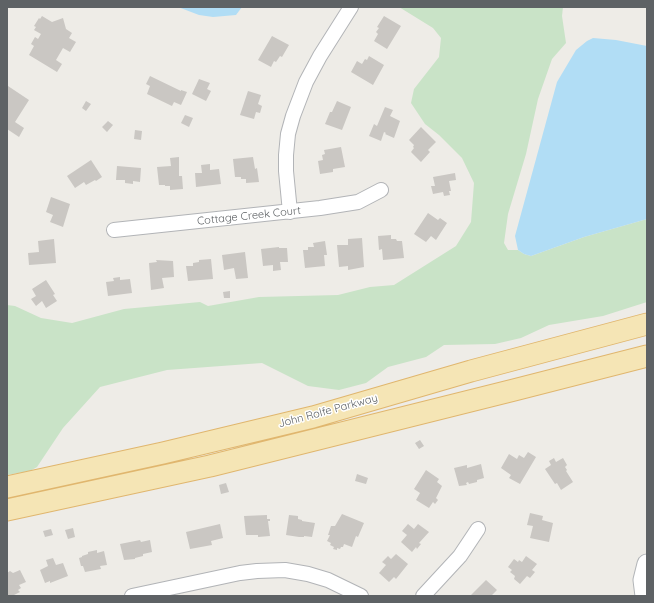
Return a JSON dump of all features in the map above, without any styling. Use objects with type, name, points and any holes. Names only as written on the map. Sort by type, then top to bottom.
[{"type":"main road","name":"John Rolfe Parkway","points":[[7,487],[163,453],[313,417],[471,371],[647,324]]},
{"type":"main road","points":[[7,510],[210,466],[647,356]]},
{"type":"main road","points":[[645,596],[643,580],[647,564]]},
{"type":"street","points":[[290,212],[286,155],[288,134],[293,116],[306,82],[320,56],[351,7]]},
{"type":"street","name":"Cottage Creek Court","points":[[114,230],[320,208],[358,202],[381,190]]},
{"type":"street","points":[[423,596],[460,556],[478,529]]},
{"type":"street","points":[[141,595],[240,573],[285,570],[308,574],[328,580],[361,596]]},
{"type":"green space","points":[[399,7],[563,7],[562,16],[566,43],[552,59],[538,99],[526,154],[508,214],[504,243],[508,250],[518,250],[531,256],[584,237],[647,219],[647,302],[603,316],[549,325],[521,338],[495,344],[444,345],[426,357],[388,367],[366,383],[339,390],[308,386],[262,363],[167,370],[100,387],[63,428],[37,467],[30,471],[7,475],[7,305],[15,306],[41,318],[72,323],[124,309],[200,302],[208,306],[259,297],[338,295],[370,287],[394,285],[456,246],[471,222],[474,183],[462,158],[439,135],[425,124],[411,103],[414,89],[439,57],[441,38],[433,28]]},
{"type":"water","points":[[178,7],[242,7],[236,15],[213,17],[199,15]]},
{"type":"water","points":[[593,38],[616,40],[647,46],[647,219],[584,237],[531,256],[524,254],[518,250],[515,236],[557,82],[576,50]]},
{"type":"building","points":[[42,16],[52,22],[63,18],[66,29],[72,33],[69,38],[76,42],[70,52],[63,48],[56,60],[62,64],[57,72],[29,55],[34,46],[31,44],[35,37],[38,39],[41,34],[34,30],[36,27],[34,26]]},
{"type":"building","points":[[384,16],[401,26],[387,49],[374,41],[378,34],[376,32],[379,28],[377,27]]},
{"type":"building","points":[[272,36],[289,45],[282,57],[280,56],[276,62],[274,61],[271,67],[258,60]]},
{"type":"building","points":[[369,56],[384,65],[373,85],[351,72],[357,61],[362,64]]},
{"type":"building","points":[[150,76],[181,91],[187,92],[181,105],[174,102],[172,106],[147,94],[150,86],[146,84]]},
{"type":"building","points":[[199,79],[210,83],[207,89],[211,91],[206,101],[192,94]]},
{"type":"building","points":[[8,86],[29,100],[15,122],[24,128],[19,137],[7,129]]},
{"type":"building","points":[[248,91],[261,95],[258,104],[262,106],[260,113],[256,112],[254,119],[240,115]]},
{"type":"building","points":[[86,101],[91,104],[86,111],[82,108]]},
{"type":"building","points":[[337,101],[351,107],[342,130],[325,124]]},
{"type":"building","points":[[385,107],[393,110],[390,116],[400,121],[394,138],[385,134],[386,133],[384,132],[381,141],[369,136],[374,124],[377,126]]},
{"type":"building","points":[[185,115],[193,118],[189,127],[181,123]]},
{"type":"building","points":[[108,121],[113,125],[107,132],[102,127]]},
{"type":"building","points":[[421,127],[436,142],[428,150],[430,152],[421,162],[411,152],[414,145],[409,140]]},
{"type":"building","points":[[135,130],[142,131],[141,140],[134,139]]},
{"type":"building","points":[[341,147],[345,167],[333,169],[333,172],[320,174],[318,161],[323,160],[322,155],[325,154],[324,150]]},
{"type":"building","points":[[179,157],[179,176],[182,176],[183,189],[170,190],[170,186],[159,185],[157,167],[171,166],[170,158]]},
{"type":"building","points":[[253,157],[255,169],[257,168],[259,182],[246,183],[246,179],[235,177],[233,159]]},
{"type":"building","points":[[91,160],[102,177],[86,185],[84,182],[75,188],[67,176]]},
{"type":"building","points":[[210,164],[210,170],[219,169],[221,184],[196,187],[195,173],[202,173],[201,165]]},
{"type":"building","points":[[117,166],[141,168],[140,182],[133,181],[133,184],[125,183],[125,180],[116,180]]},
{"type":"building","points":[[455,173],[456,180],[449,181],[451,191],[449,191],[450,195],[444,196],[443,192],[433,194],[431,186],[435,186],[433,177]]},
{"type":"building","points":[[51,197],[70,204],[63,227],[50,222],[53,215],[46,212]]},
{"type":"building","points":[[428,213],[438,220],[440,218],[447,223],[436,240],[431,236],[426,242],[414,234]]},
{"type":"building","points":[[391,235],[391,239],[402,241],[404,258],[383,260],[382,249],[379,250],[378,236]]},
{"type":"building","points":[[362,238],[364,267],[348,270],[348,266],[339,267],[337,245],[348,245],[348,239]]},
{"type":"building","points":[[54,239],[56,263],[29,265],[28,253],[39,252],[38,241]]},
{"type":"building","points":[[325,241],[327,255],[324,255],[325,266],[305,268],[303,250],[308,250],[308,247],[314,247],[313,243]]},
{"type":"building","points":[[279,247],[287,248],[288,262],[280,262],[281,270],[273,271],[273,265],[263,266],[261,249]]},
{"type":"building","points":[[245,252],[248,278],[236,279],[234,268],[224,270],[222,255]]},
{"type":"building","points":[[211,259],[213,279],[188,281],[186,266],[193,266],[193,263],[199,262],[199,260]]},
{"type":"building","points":[[156,260],[173,261],[174,277],[162,278],[164,288],[151,290],[149,263],[157,262]]},
{"type":"building","points":[[120,277],[120,280],[130,279],[132,293],[108,296],[106,282],[114,281],[113,278]]},
{"type":"building","points":[[46,280],[55,294],[53,295],[57,301],[46,308],[42,301],[36,306],[31,299],[36,296],[32,289]]},
{"type":"building","points":[[230,291],[230,298],[224,298],[223,292]]},
{"type":"building","points":[[420,440],[424,446],[419,449],[415,443]]},
{"type":"building","points":[[528,452],[536,457],[520,484],[509,478],[511,475],[501,468],[509,454],[517,459],[519,455],[524,458]]},
{"type":"building","points":[[554,458],[556,462],[563,458],[567,465],[565,467],[567,470],[566,471],[573,482],[561,490],[545,469],[551,465],[549,461]]},
{"type":"building","points":[[481,464],[484,478],[477,480],[477,482],[469,484],[468,482],[466,483],[467,485],[459,486],[454,468],[467,465],[467,468]]},
{"type":"building","points":[[426,470],[439,479],[437,482],[442,486],[436,498],[438,500],[435,504],[433,502],[429,508],[416,500],[420,493],[414,489]]},
{"type":"building","points":[[357,474],[368,478],[366,484],[355,481]]},
{"type":"building","points":[[226,483],[229,492],[221,494],[219,485]]},
{"type":"building","points":[[530,513],[543,516],[542,520],[553,523],[549,542],[530,538],[533,526],[527,525]]},
{"type":"building","points":[[342,514],[364,523],[358,537],[356,536],[352,547],[344,544],[343,547],[340,549],[337,548],[337,550],[333,549],[334,547],[330,545],[331,543],[327,541],[330,535],[328,535],[331,526],[335,526]]},
{"type":"building","points":[[267,515],[267,519],[270,519],[270,521],[268,521],[270,536],[258,537],[258,535],[246,535],[244,516]]},
{"type":"building","points":[[289,515],[298,516],[298,519],[302,521],[315,523],[312,537],[286,535]]},
{"type":"building","points":[[220,524],[223,538],[211,541],[212,545],[190,549],[186,532]]},
{"type":"building","points":[[408,524],[414,529],[418,524],[429,532],[419,543],[421,544],[417,549],[416,547],[412,552],[401,542],[407,535],[402,531]]},
{"type":"building","points":[[73,528],[75,537],[68,539],[65,530]]},
{"type":"building","points":[[51,529],[53,535],[45,537],[43,531]]},
{"type":"building","points":[[140,540],[141,542],[150,540],[152,552],[143,554],[143,556],[135,559],[124,560],[120,544]]},
{"type":"building","points":[[97,550],[97,553],[104,551],[107,565],[100,566],[101,569],[85,572],[83,566],[81,566],[79,558],[88,554],[88,552]]},
{"type":"building","points":[[396,554],[408,564],[396,579],[394,577],[389,582],[379,573],[386,565],[382,562],[388,556],[391,559]]},
{"type":"building","points":[[526,556],[537,564],[532,570],[535,572],[530,578],[527,576],[520,584],[514,579],[515,576],[510,572],[512,570],[508,567],[514,559],[518,562],[519,560],[522,562]]},
{"type":"building","points":[[53,558],[56,565],[63,563],[68,576],[50,583],[50,581],[45,583],[40,570],[48,566],[46,560]]},
{"type":"building","points":[[20,570],[26,582],[19,585],[21,588],[18,590],[20,592],[12,596],[7,596],[7,573],[10,571],[13,573]]},
{"type":"building","points":[[486,580],[497,590],[491,596],[470,596]]}]
